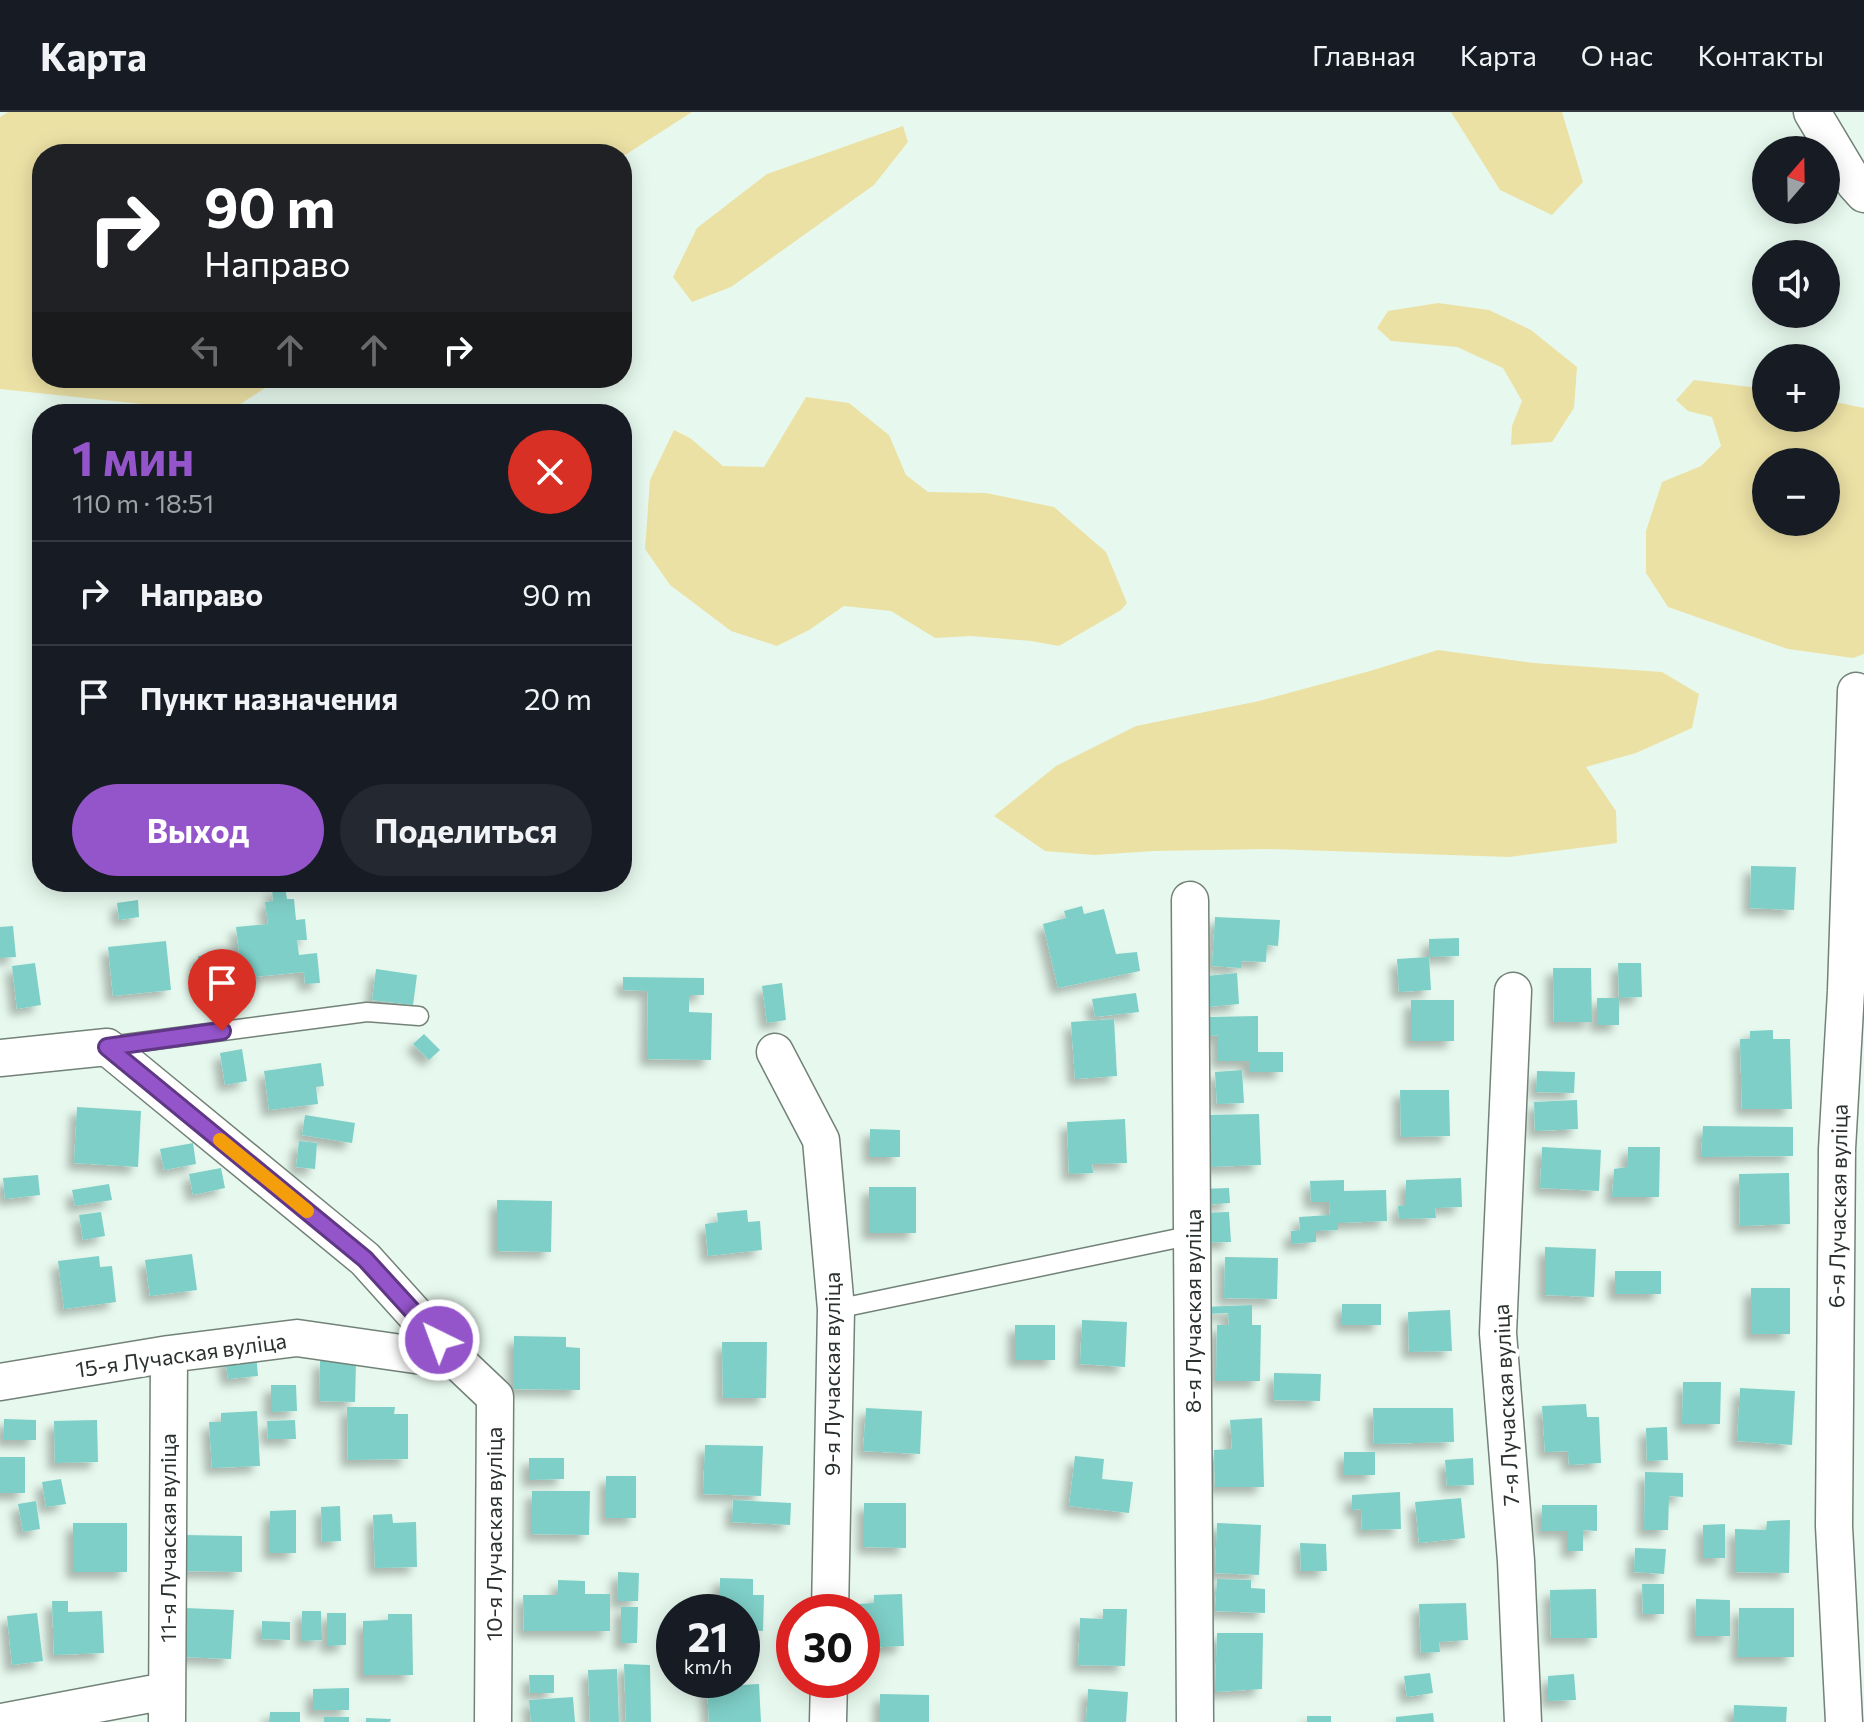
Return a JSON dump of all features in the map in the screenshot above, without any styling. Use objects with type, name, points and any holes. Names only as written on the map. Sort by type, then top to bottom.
[{"type":"street","points":[[1812,112],[1864,194]]},
{"type":"street","name":"6-я Лучаская вуліца","points":[[1844,1722],[1834,1526],[1836,1164],[1860,691]]},
{"type":"street","name":"8-я Лучаская вуліца","points":[[1190,900],[1195,1722]]},
{"type":"street","name":"7-я Лучаская вуліца","points":[[1513,991],[1498,1333],[1516,1561],[1523,1722]]},
{"type":"street","points":[[0,1058],[107,1047]]},
{"type":"street","name":"10-я Лучаская вуліца","points":[[107,1047],[365,1259],[457,1361],[495,1397],[493,1722]]},
{"type":"street","name":"9-я Лучаская вуліца","points":[[775,1052],[821,1140],[836,1309],[830,1594]]},
{"type":"street","name":"15-я Лучаская вуліца","points":[[0,1382],[169,1354],[297,1338],[457,1361]]},
{"type":"street","name":"11-я Лучаская вуліца","points":[[166,1707],[169,1354]]},
{"type":"street","points":[[828,1722],[829,1698]]},
{"type":"street","points":[[2,1722],[166,1707]]},
{"type":"lane","points":[[107,1047],[367,1012],[419,1016]]},
{"type":"lane","points":[[836,1309],[1193,1235]]},
{"type":"shaded area","points":[[8,112],[692,112],[632,151],[632,144],[32,144],[32,388],[265,388],[241,404],[142,404],[0,389],[0,117]]},
{"type":"shaded area","points":[[1451,112],[1562,112],[1583,182],[1552,215],[1500,190]]},
{"type":"shaded area","points":[[903,126],[908,142],[874,185],[731,287],[692,302],[673,277],[697,228],[767,174]]},
{"type":"shaded area","points":[[1438,303],[1489,310],[1531,330],[1577,367],[1574,408],[1552,442],[1511,445],[1512,426],[1522,401],[1503,368],[1457,347],[1391,341],[1377,328],[1388,311]]},
{"type":"shaded area","points":[[1694,380],[1752,387],[1752,432],[1840,432],[1840,403],[1864,408],[1864,654],[1853,658],[1788,649],[1668,607],[1646,573],[1646,531],[1662,482],[1701,466],[1721,446],[1712,417],[1688,411],[1676,400]]},
{"type":"shaded area","points":[[806,397],[849,403],[889,435],[906,475],[928,492],[986,493],[1054,507],[1106,552],[1127,603],[1121,610],[1059,646],[971,636],[935,638],[891,611],[844,606],[809,630],[777,646],[731,631],[670,585],[645,549],[650,480],[674,430],[690,438],[723,466],[764,467]]},
{"type":"shaded area","points":[[1438,650],[1534,663],[1662,672],[1699,694],[1692,728],[1636,753],[1586,767],[1616,811],[1617,843],[1509,857],[1267,849],[1094,855],[1045,851],[994,816],[1056,766],[1136,726],[1259,701]]},
{"type":"building","points":[[1751,866],[1796,867],[1794,910],[1750,908]]},
{"type":"building","points":[[272,892],[286,892],[287,899],[294,899],[296,920],[305,919],[307,940],[297,940],[299,955],[317,953],[320,983],[305,984],[304,972],[242,978],[236,927],[268,924],[265,902],[273,901]]},
{"type":"building","points":[[138,900],[139,917],[119,920],[117,903]]},
{"type":"building","points":[[1082,906],[1084,914],[1104,909],[1116,954],[1137,952],[1140,971],[1058,988],[1043,924],[1066,918],[1064,911]]},
{"type":"building","points":[[1215,917],[1280,920],[1278,946],[1267,945],[1266,962],[1241,961],[1241,968],[1212,966]]},
{"type":"building","points":[[13,926],[16,957],[0,958],[0,927]]},
{"type":"building","points":[[1459,938],[1459,956],[1429,957],[1429,939]]},
{"type":"building","points":[[166,941],[171,990],[113,996],[108,947]]},
{"type":"building","points":[[220,954],[224,982],[201,984],[198,956]]},
{"type":"building","points":[[1429,957],[1431,990],[1399,992],[1397,959]]},
{"type":"building","points":[[35,963],[41,1005],[17,1009],[12,966]]},
{"type":"building","points":[[1618,963],[1641,963],[1642,997],[1619,998]]},
{"type":"building","points":[[1553,968],[1591,968],[1592,1022],[1554,1022]]},
{"type":"building","points":[[376,969],[417,975],[413,1005],[372,1000]]},
{"type":"building","points":[[1237,973],[1239,1004],[1208,1007],[1206,976]]},
{"type":"building","points":[[623,977],[704,978],[704,995],[689,995],[689,1012],[712,1013],[711,1060],[647,1059],[648,991],[623,990]]},
{"type":"building","points":[[782,983],[786,1020],[767,1023],[762,986]]},
{"type":"building","points":[[1136,993],[1139,1012],[1095,1017],[1092,999]]},
{"type":"building","points":[[1597,998],[1619,998],[1619,1025],[1597,1025]]},
{"type":"building","points":[[1411,1000],[1454,1000],[1454,1041],[1411,1041]]},
{"type":"building","points":[[1258,1016],[1258,1052],[1283,1052],[1283,1072],[1249,1072],[1249,1061],[1218,1061],[1218,1035],[1210,1036],[1210,1017]]},
{"type":"building","points":[[1114,1019],[1117,1076],[1075,1079],[1071,1022]]},
{"type":"building","points":[[1773,1030],[1773,1039],[1790,1039],[1792,1109],[1742,1109],[1740,1039],[1750,1039],[1750,1031]]},
{"type":"building","points":[[424,1034],[440,1050],[429,1060],[413,1044]]},
{"type":"building","points":[[242,1049],[247,1081],[225,1085],[220,1053]]},
{"type":"building","points":[[321,1063],[324,1086],[316,1087],[318,1104],[269,1110],[264,1071]]},
{"type":"building","points":[[1242,1070],[1244,1103],[1217,1104],[1215,1072]]},
{"type":"building","points":[[1537,1071],[1575,1072],[1574,1093],[1536,1092]]},
{"type":"building","points":[[1400,1090],[1449,1090],[1450,1136],[1401,1137]]},
{"type":"building","points":[[1577,1100],[1578,1129],[1535,1131],[1534,1102]]},
{"type":"building","points":[[77,1107],[141,1111],[138,1167],[74,1163]]},
{"type":"building","points":[[1259,1114],[1261,1165],[1208,1167],[1207,1115]]},
{"type":"building","points":[[305,1115],[355,1123],[352,1143],[302,1135]]},
{"type":"building","points":[[1125,1119],[1127,1163],[1092,1164],[1093,1173],[1069,1174],[1067,1122]]},
{"type":"building","points":[[1703,1126],[1793,1127],[1793,1156],[1701,1157]]},
{"type":"building","points":[[870,1129],[900,1130],[900,1157],[870,1157]]},
{"type":"building","points":[[299,1141],[317,1143],[315,1169],[296,1167]]},
{"type":"building","points":[[193,1143],[196,1164],[164,1170],[160,1149]]},
{"type":"building","points":[[1542,1147],[1601,1150],[1599,1191],[1540,1188]]},
{"type":"building","points":[[1628,1147],[1660,1147],[1659,1197],[1612,1197],[1614,1169],[1627,1167]]},
{"type":"building","points":[[221,1168],[225,1188],[193,1195],[189,1174]]},
{"type":"building","points":[[1789,1173],[1790,1224],[1740,1226],[1739,1174]]},
{"type":"building","points":[[38,1175],[40,1195],[5,1199],[3,1178]]},
{"type":"building","points":[[1461,1178],[1462,1207],[1435,1208],[1436,1218],[1399,1219],[1398,1206],[1406,1205],[1406,1180]]},
{"type":"building","points":[[1344,1180],[1344,1191],[1386,1190],[1387,1221],[1338,1223],[1338,1230],[1316,1231],[1316,1242],[1291,1244],[1291,1231],[1300,1230],[1299,1217],[1330,1215],[1329,1202],[1311,1202],[1310,1181]]},
{"type":"building","points":[[109,1184],[112,1200],[75,1206],[72,1190]]},
{"type":"building","points":[[869,1187],[916,1187],[916,1233],[869,1233]]},
{"type":"building","points":[[1229,1188],[1230,1203],[1203,1205],[1202,1189]]},
{"type":"building","points":[[497,1200],[552,1201],[551,1252],[497,1251]]},
{"type":"building","points":[[747,1210],[748,1222],[760,1221],[762,1250],[708,1256],[705,1224],[718,1222],[717,1213]]},
{"type":"building","points":[[101,1212],[105,1236],[83,1240],[79,1215]]},
{"type":"building","points":[[1229,1212],[1231,1242],[1197,1243],[1196,1213]]},
{"type":"building","points":[[1545,1247],[1596,1249],[1594,1297],[1545,1295]]},
{"type":"building","points":[[192,1254],[197,1290],[150,1296],[145,1260]]},
{"type":"building","points":[[99,1256],[100,1267],[112,1266],[116,1302],[64,1309],[58,1261]]},
{"type":"building","points":[[1225,1257],[1278,1258],[1277,1299],[1224,1298]]},
{"type":"building","points":[[1615,1271],[1661,1271],[1661,1294],[1615,1294]]},
{"type":"building","points":[[1751,1288],[1790,1288],[1790,1334],[1751,1334]]},
{"type":"building","points":[[1342,1304],[1381,1304],[1381,1325],[1342,1325]]},
{"type":"building","points":[[1252,1305],[1252,1325],[1261,1325],[1260,1381],[1216,1381],[1217,1325],[1229,1325],[1228,1313],[1204,1314],[1203,1307]]},
{"type":"building","points":[[1450,1310],[1452,1351],[1409,1352],[1408,1312]]},
{"type":"building","points":[[1082,1320],[1127,1322],[1125,1367],[1080,1364]]},
{"type":"building","points":[[1015,1325],[1055,1325],[1055,1360],[1015,1360]]},
{"type":"building","points":[[514,1336],[566,1337],[566,1347],[580,1348],[580,1390],[514,1389]]},
{"type":"building","points":[[722,1342],[767,1342],[766,1398],[723,1398]]},
{"type":"building","points":[[256,1354],[258,1376],[228,1379],[225,1357]]},
{"type":"building","points":[[320,1360],[356,1361],[355,1402],[319,1401]]},
{"type":"building","points":[[1274,1373],[1321,1374],[1320,1401],[1273,1400]]},
{"type":"building","points":[[1683,1382],[1721,1382],[1720,1424],[1682,1424]]},
{"type":"building","points":[[271,1385],[296,1385],[297,1411],[271,1412]]},
{"type":"building","points":[[1740,1388],[1795,1391],[1792,1445],[1737,1441]]},
{"type":"building","points":[[1586,1404],[1587,1417],[1599,1417],[1601,1463],[1569,1465],[1568,1451],[1545,1452],[1542,1406]]},
{"type":"building","points":[[347,1407],[395,1407],[394,1414],[408,1414],[408,1459],[348,1460]]},
{"type":"building","points":[[866,1408],[922,1411],[920,1454],[863,1451]]},
{"type":"building","points":[[1373,1408],[1453,1408],[1454,1442],[1374,1444]]},
{"type":"building","points":[[257,1411],[260,1466],[212,1468],[209,1422],[221,1422],[221,1413]]},
{"type":"building","points":[[1262,1418],[1264,1487],[1215,1487],[1214,1450],[1232,1449],[1230,1420]]},
{"type":"building","points":[[4,1419],[36,1420],[36,1440],[3,1440]]},
{"type":"building","points":[[97,1420],[98,1462],[55,1463],[54,1421]]},
{"type":"building","points":[[295,1420],[296,1439],[268,1439],[267,1421]]},
{"type":"building","points":[[1667,1427],[1668,1460],[1647,1461],[1646,1428]]},
{"type":"building","points":[[705,1445],[763,1446],[761,1496],[703,1494]]},
{"type":"building","points":[[1344,1452],[1375,1452],[1375,1475],[1344,1475]]},
{"type":"building","points":[[1075,1456],[1104,1459],[1102,1479],[1133,1482],[1129,1513],[1069,1506]]},
{"type":"building","points":[[0,1457],[25,1457],[25,1493],[0,1493]]},
{"type":"building","points":[[529,1458],[564,1458],[564,1479],[529,1480]]},
{"type":"building","points":[[1473,1458],[1474,1485],[1447,1486],[1445,1460]]},
{"type":"building","points":[[1645,1472],[1683,1473],[1683,1497],[1669,1496],[1668,1530],[1644,1530]]},
{"type":"building","points":[[606,1476],[636,1476],[636,1518],[606,1518]]},
{"type":"building","points":[[61,1479],[66,1504],[46,1507],[42,1482]]},
{"type":"building","points":[[532,1491],[590,1491],[589,1535],[532,1534]]},
{"type":"building","points":[[1400,1492],[1401,1529],[1362,1530],[1361,1509],[1352,1510],[1352,1495]]},
{"type":"building","points":[[1461,1498],[1465,1538],[1419,1543],[1415,1502]]},
{"type":"building","points":[[733,1500],[791,1503],[790,1525],[732,1522]]},
{"type":"building","points":[[36,1501],[40,1529],[23,1532],[18,1504]]},
{"type":"building","points":[[864,1503],[906,1503],[906,1548],[864,1547]]},
{"type":"building","points":[[1542,1505],[1597,1505],[1597,1531],[1583,1530],[1583,1551],[1568,1551],[1568,1531],[1542,1531]]},
{"type":"building","points":[[340,1506],[341,1541],[322,1542],[321,1507]]},
{"type":"building","points":[[296,1510],[296,1553],[270,1553],[270,1511]]},
{"type":"building","points":[[392,1514],[393,1523],[416,1522],[417,1567],[375,1568],[373,1515]]},
{"type":"building","points":[[1790,1520],[1789,1573],[1735,1572],[1735,1529],[1766,1530],[1767,1521]]},
{"type":"building","points":[[73,1523],[127,1523],[127,1572],[73,1572]]},
{"type":"building","points":[[1217,1523],[1261,1525],[1259,1575],[1215,1573]]},
{"type":"building","points":[[1725,1524],[1725,1558],[1703,1558],[1703,1525]]},
{"type":"building","points":[[183,1535],[242,1536],[242,1572],[182,1571]]},
{"type":"building","points":[[1300,1543],[1326,1544],[1327,1571],[1301,1571]]},
{"type":"building","points":[[1635,1548],[1666,1549],[1664,1574],[1634,1572]]},
{"type":"building","points":[[618,1572],[639,1573],[638,1601],[617,1601]]},
{"type":"building","points":[[720,1578],[753,1579],[753,1594],[720,1594]]},
{"type":"building","points":[[1217,1579],[1251,1580],[1251,1588],[1265,1589],[1265,1613],[1215,1611]]},
{"type":"building","points":[[558,1580],[585,1581],[585,1594],[610,1594],[610,1631],[524,1631],[523,1595],[558,1595]]},
{"type":"building","points":[[1642,1584],[1664,1584],[1664,1614],[1643,1614]]},
{"type":"building","points":[[1596,1589],[1597,1638],[1551,1638],[1550,1590]]},
{"type":"building","points":[[902,1594],[904,1646],[880,1647],[880,1595]]},
{"type":"building","points":[[760,1595],[764,1595],[763,1631],[760,1631]]},
{"type":"building","points":[[1696,1599],[1730,1600],[1730,1636],[1695,1636]]},
{"type":"building","points":[[52,1601],[68,1601],[68,1612],[102,1611],[104,1653],[54,1655]]},
{"type":"building","points":[[1466,1603],[1468,1640],[1439,1642],[1440,1652],[1421,1653],[1419,1604]]},
{"type":"building","points":[[621,1607],[638,1607],[637,1643],[621,1643]]},
{"type":"building","points":[[185,1608],[234,1610],[231,1659],[183,1657]]},
{"type":"building","points":[[1739,1608],[1794,1608],[1794,1657],[1738,1657]]},
{"type":"building","points":[[1103,1609],[1127,1609],[1125,1666],[1078,1665],[1080,1618],[1103,1619]]},
{"type":"building","points":[[302,1611],[321,1611],[322,1640],[302,1641]]},
{"type":"building","points":[[37,1613],[43,1661],[12,1665],[7,1616]]},
{"type":"building","points":[[327,1613],[346,1613],[346,1645],[327,1646]]},
{"type":"building","points":[[388,1614],[412,1614],[413,1675],[363,1675],[363,1621],[388,1620]]},
{"type":"building","points":[[262,1621],[290,1622],[290,1640],[262,1639]]},
{"type":"building","points":[[1217,1633],[1263,1633],[1262,1689],[1215,1692]]},
{"type":"building","points":[[624,1664],[650,1665],[651,1722],[626,1722]]},
{"type":"building","points":[[617,1669],[619,1722],[590,1722],[588,1670]]},
{"type":"building","points":[[1430,1673],[1433,1693],[1407,1697],[1404,1676]]},
{"type":"building","points":[[1574,1674],[1576,1700],[1548,1701],[1548,1676]]},
{"type":"building","points":[[529,1675],[554,1675],[554,1693],[530,1693]]},
{"type":"building","points":[[349,1688],[349,1710],[313,1710],[313,1689]]},
{"type":"building","points":[[1088,1689],[1128,1692],[1126,1722],[1086,1722]]},
{"type":"building","points":[[880,1694],[929,1695],[929,1722],[880,1722]]},
{"type":"building","points":[[573,1697],[575,1722],[531,1722],[529,1700]]},
{"type":"building","points":[[708,1698],[760,1698],[761,1722],[709,1722]]},
{"type":"building","points":[[1734,1705],[1787,1707],[1786,1722],[1733,1722]]},
{"type":"building","points":[[270,1712],[300,1712],[300,1722],[269,1722]]},
{"type":"building","points":[[1433,1713],[1434,1722],[1396,1722],[1396,1717]]},
{"type":"building","points":[[1307,1716],[1331,1716],[1331,1722],[1307,1722]]},
{"type":"building","points":[[324,1717],[349,1717],[349,1722],[324,1722]]},
{"type":"building","points":[[366,1718],[391,1719],[390,1722],[366,1722]]},
{"type":"slow traffic","points":[[220,1140],[307,1211]]},
{"type":"route","points":[[222,1031],[107,1047],[365,1259],[439,1340]]}]
